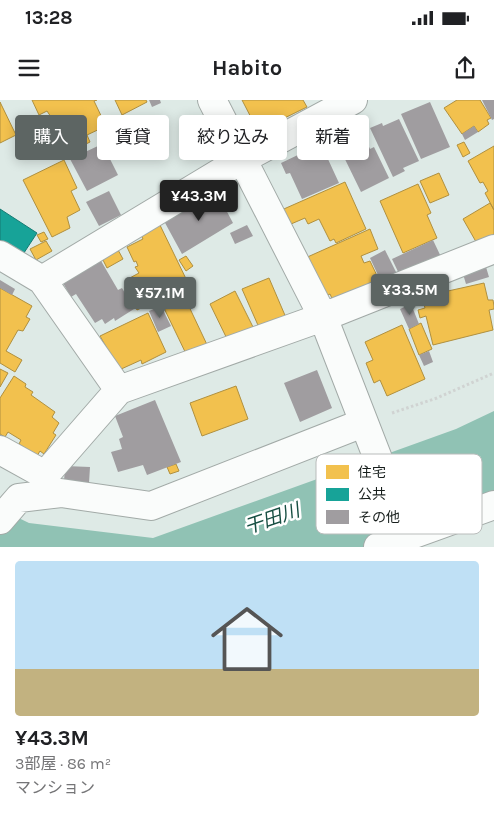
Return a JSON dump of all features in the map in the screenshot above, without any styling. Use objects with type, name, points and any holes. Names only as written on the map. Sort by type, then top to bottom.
[{"type":"street","points":[[212,100],[219,115]]},
{"type":"street","points":[[287,135],[352,100]]},
{"type":"street","points":[[42,280],[241,160],[323,317],[375,454]]},
{"type":"street","points":[[0,450],[45,475],[119,390],[323,317],[494,249]]},
{"type":"street","points":[[0,255],[42,280],[119,390]]},
{"type":"street","points":[[0,520],[19,498],[61,493],[151,506],[366,430]]},
{"type":"street","points":[[378,547],[399,534]]},
{"type":"path","points":[[366,430],[494,373]]},
{"type":"water","points":[[494,411],[494,497],[482,502],[482,454],[387,454],[456,429]]},
{"type":"water","name":"干田川","points":[[316,479],[316,534],[402,534],[364,547],[0,547],[0,509],[29,523],[153,538]]},
{"type":"building: 住宅","points":[[32,100],[97,100],[94,101],[101,115],[97,115],[97,130],[87,135],[87,115],[50,115],[47,111],[39,115]]},
{"type":"building: 住宅","points":[[115,100],[146,100],[147,102],[122,115]]},
{"type":"building: 住宅","points":[[242,100],[303,100],[307,107],[287,117],[287,115],[250,115]]},
{"type":"building: 住宅","points":[[457,100],[480,100],[491,118],[487,120],[489,124],[478,132],[474,126],[462,134],[444,108]]},
{"type":"building: 住宅","points":[[0,102],[15,136],[0,143]]},
{"type":"building: 住宅","points":[[464,142],[470,153],[463,157],[457,145]]},
{"type":"building: 住宅","points":[[494,146],[494,210],[485,193],[488,191],[483,182],[480,183],[468,161]]},
{"type":"building: 住宅","points":[[64,160],[77,188],[71,191],[80,210],[67,217],[70,228],[52,237],[23,180]]},
{"type":"building: 住宅","points":[[439,173],[449,195],[430,203],[420,181]]},
{"type":"building: 住宅","points":[[345,182],[366,229],[336,243],[334,239],[330,241],[319,219],[308,224],[305,218],[284,227],[277,212]]},
{"type":"building: 住宅","points":[[418,184],[431,213],[427,215],[437,238],[403,253],[380,201]]},
{"type":"building: 住宅","points":[[490,203],[494,210],[494,238],[479,247],[463,219]]},
{"type":"building: 住宅","points":[[158,221],[189,285],[137,310],[125,287],[129,286],[126,280],[139,273],[135,267],[138,266],[136,261],[134,262],[127,247],[143,239],[139,231]]},
{"type":"building: 住宅","points":[[370,229],[378,249],[361,256],[364,263],[370,261],[381,284],[335,305],[330,294],[326,296],[303,259]]},
{"type":"building: 住宅","points":[[44,232],[48,239],[41,242],[37,235]]},
{"type":"building: 住宅","points":[[46,241],[52,251],[36,260],[30,249]]},
{"type":"building: 住宅","points":[[117,248],[123,259],[107,268],[101,256]]},
{"type":"building: 住宅","points":[[186,256],[193,266],[186,271],[179,260]]},
{"type":"building: 住宅","points":[[269,278],[287,320],[261,332],[242,289]]},
{"type":"building: 住宅","points":[[484,283],[488,300],[493,300],[494,309],[489,310],[493,330],[433,345],[426,316],[420,318],[418,310],[425,308],[422,297],[427,297],[425,292],[438,289],[439,293]]},
{"type":"building: 住宅","points":[[0,288],[32,306],[26,317],[30,319],[23,331],[18,330],[6,351],[22,360],[15,372],[0,363]]},
{"type":"building: 住宅","points":[[235,291],[256,333],[230,345],[210,304]]},
{"type":"building: 住宅","points":[[184,296],[210,351],[189,360],[163,306]]},
{"type":"building: 住宅","points":[[148,313],[166,352],[142,364],[141,360],[119,370],[100,336]]},
{"type":"building: 住宅","points":[[421,323],[432,349],[419,355],[409,329]]},
{"type":"building: 住宅","points":[[402,325],[425,379],[387,396],[380,380],[374,383],[366,363],[373,360],[365,342]]},
{"type":"building: 住宅","points":[[0,369],[8,373],[0,387]]},
{"type":"building: 住宅","points":[[14,376],[26,384],[25,387],[33,392],[31,395],[55,412],[52,417],[59,423],[53,433],[56,435],[44,454],[40,451],[37,456],[19,444],[21,440],[8,432],[5,437],[0,434],[0,398]]},
{"type":"building: 住宅","points":[[236,386],[248,419],[202,436],[190,403]]},
{"type":"building: 住宅","points":[[176,464],[179,471],[170,474],[167,467]]},
{"type":"building: 公共","points":[[0,209],[37,233],[18,262],[0,250]]},
{"type":"building: その他","points":[[149,100],[160,100],[161,103],[152,107]]},
{"type":"building: その他","points":[[482,100],[494,100],[494,119],[492,120]]},
{"type":"building: その他","points":[[430,102],[450,147],[421,159],[401,114]]},
{"type":"building: その他","points":[[399,119],[419,161],[403,168],[405,171],[393,177],[370,128],[382,123],[383,126]]},
{"type":"building: その他","points":[[474,126],[478,132],[465,140],[462,134]]},
{"type":"building: その他","points":[[97,146],[97,160],[110,160],[118,175],[87,191],[71,160],[87,160],[87,151]]},
{"type":"building: その他","points":[[369,147],[370,149],[374,147],[389,178],[361,192],[345,160],[369,160]]},
{"type":"building: その他","points":[[297,155],[297,160],[328,160],[339,183],[302,199],[290,173],[286,174],[281,163]]},
{"type":"building: その他","points":[[109,191],[121,215],[99,226],[86,202]]},
{"type":"building: その他","points":[[216,191],[233,223],[182,254],[164,221]]},
{"type":"building: その他","points":[[247,225],[253,236],[235,244],[230,233]]},
{"type":"building: その他","points":[[433,240],[442,259],[401,278],[392,259]]},
{"type":"building: その他","points":[[385,250],[399,278],[383,286],[370,258]]},
{"type":"building: その他","points":[[97,254],[118,290],[122,288],[134,309],[115,321],[114,318],[105,324],[102,319],[95,323],[76,294],[71,297],[63,283]]},
{"type":"building: その他","points":[[486,267],[489,277],[466,284],[463,274]]},
{"type":"building: その他","points":[[0,280],[15,289],[12,295],[0,288]]},
{"type":"building: その他","points":[[411,304],[419,324],[409,329],[400,309]]},
{"type":"building: その他","points":[[161,306],[171,326],[158,332],[149,311]]},
{"type":"building: その他","points":[[429,351],[433,362],[424,366],[419,355]]},
{"type":"building: その他","points":[[317,370],[332,408],[300,422],[284,383]]},
{"type":"building: その他","points":[[155,400],[181,462],[147,475],[143,465],[118,472],[111,452],[122,449],[119,439],[123,437],[115,416]]},
{"type":"building: その他","points":[[65,466],[90,467],[89,483],[64,482]]}]
